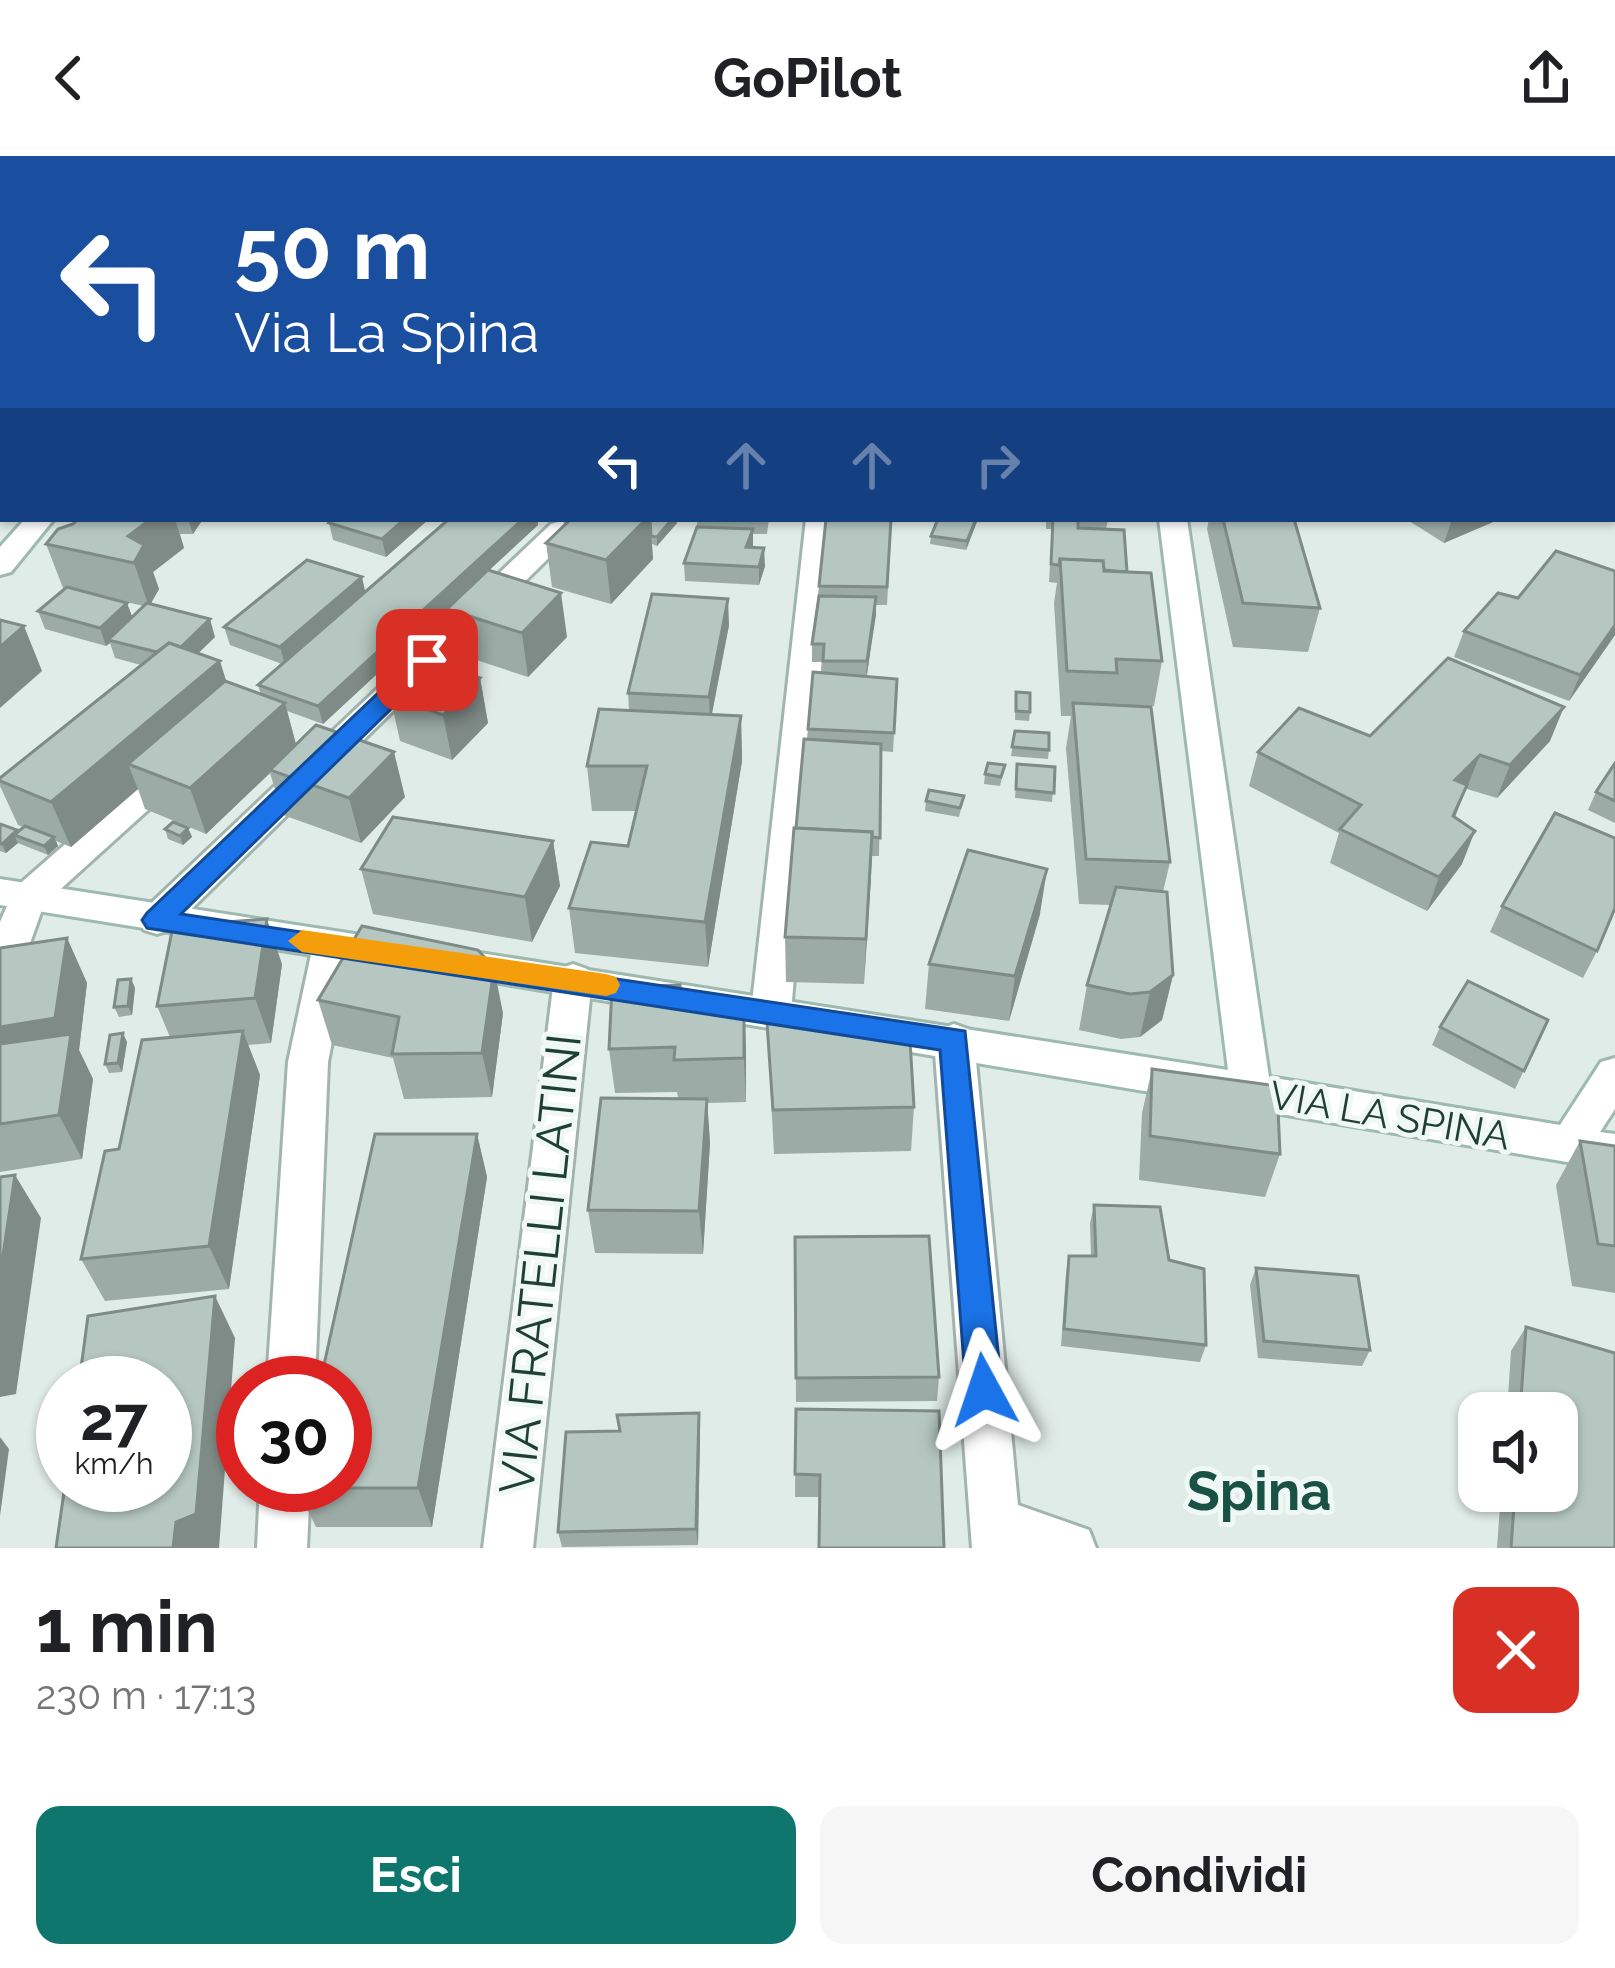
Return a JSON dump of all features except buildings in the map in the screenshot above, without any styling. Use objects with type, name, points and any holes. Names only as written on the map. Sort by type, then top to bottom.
[{"type":"street","points":[[0,566],[37,522]]},
{"type":"street","points":[[771,1012],[820,522]]},
{"type":"street","points":[[1173,522],[1251,1091]]},
{"type":"street","points":[[157,920],[562,530]]},
{"type":"street","points":[[0,974],[14,894],[206,740]]},
{"type":"street","name":"VIA LA SPINA","points":[[14,894],[157,920],[954,1040],[1615,1152]]},
{"type":"street","points":[[292,1356],[308,1062],[332,946]]},
{"type":"street","name":"VIA FRATELLI LATINI","points":[[508,1548],[572,980]]},
{"type":"street","points":[[954,1040],[996,1535],[1071,1548]]},
{"type":"street","points":[[1569,1147],[1615,1074]]},
{"type":"street","points":[[282,1548],[284,1512]]},
{"type":"slow traffic","points":[[302,941],[606,985]]},
{"type":"district","name":"Spina","points":[[1259,1491]]},
{"type":"route","points":[[427,660],[157,920],[954,1040],[984,1390]]}]
